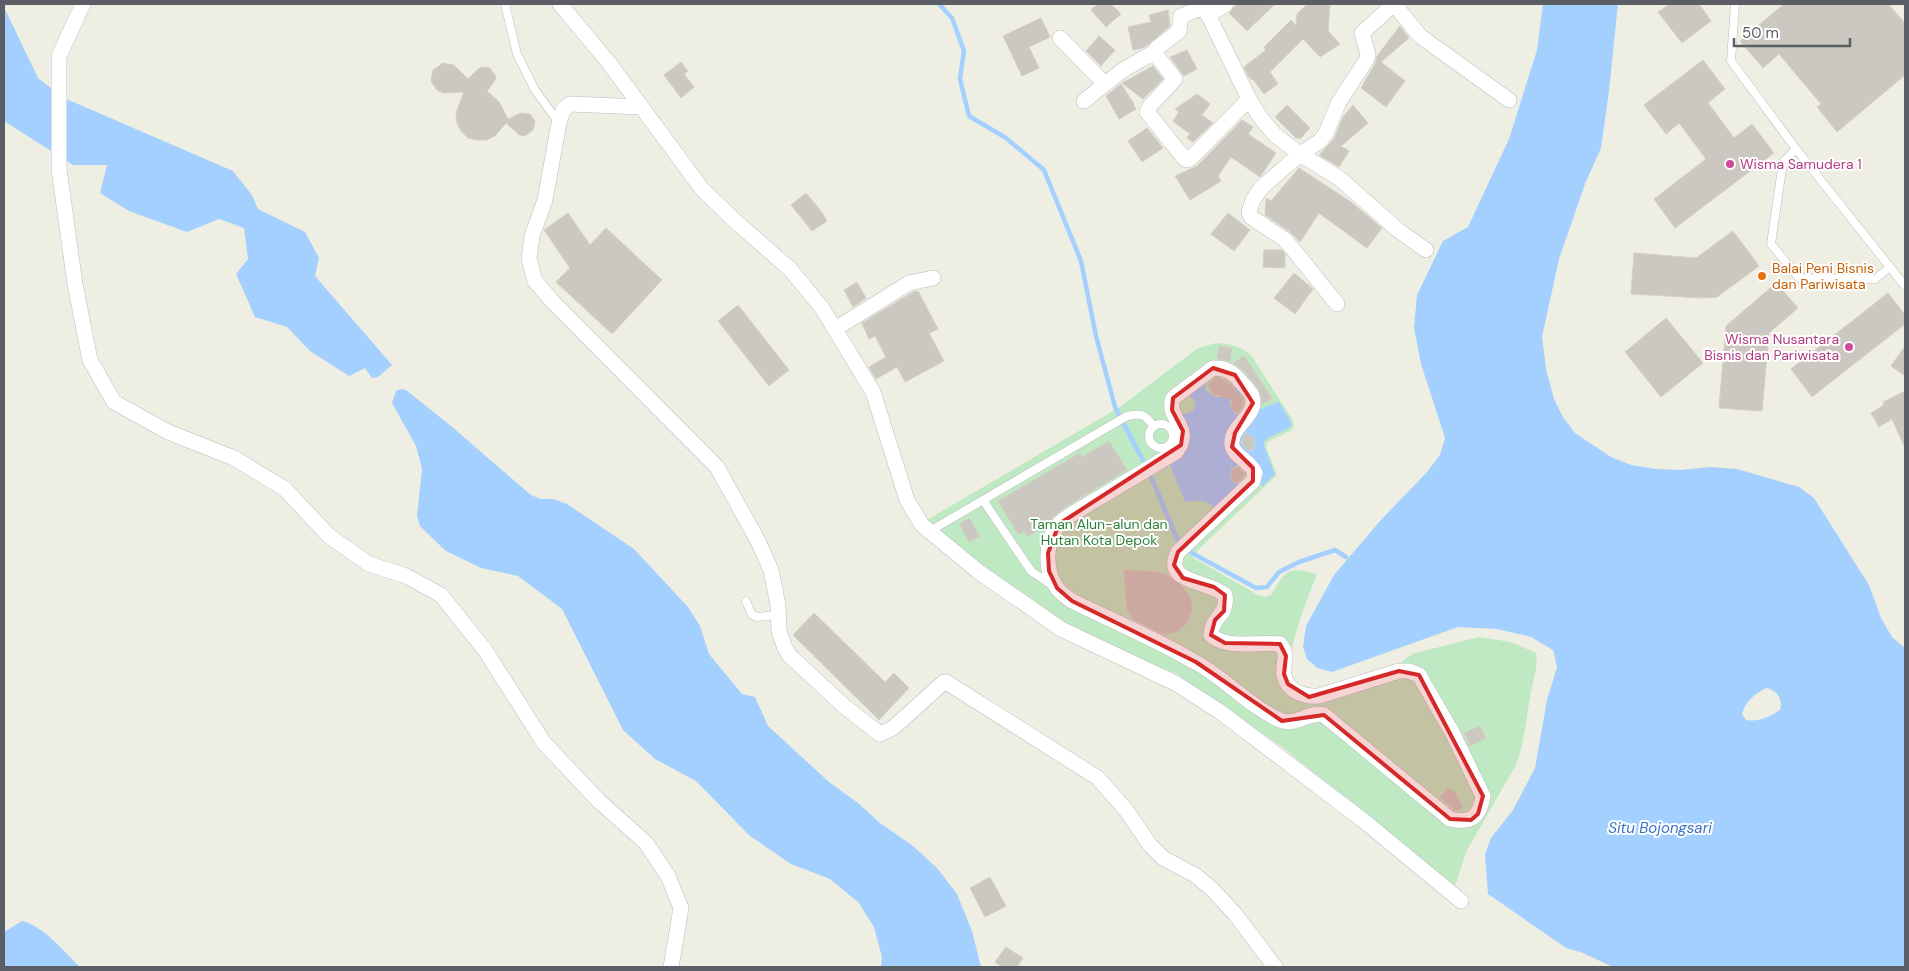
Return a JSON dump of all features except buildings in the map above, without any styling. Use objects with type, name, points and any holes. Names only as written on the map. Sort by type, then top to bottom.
[{"type":"street","points":[[83,4],[59,56],[59,169],[75,284],[90,360],[114,402],[168,432],[234,458],[285,489],[329,536],[368,564],[406,576],[441,595],[485,650],[544,743],[599,801],[646,843],[668,876],[681,908],[671,967]]},
{"type":"street","points":[[560,4],[609,63],[702,189],[800,281],[822,308],[873,392],[907,500],[922,525],[979,572],[1061,629],[1175,683],[1218,711],[1364,821],[1461,901]]},
{"type":"street","points":[[1084,101],[1133,63],[1156,51],[1157,48],[1179,31],[1181,16],[1226,4]]},
{"type":"street","points":[[1337,304],[1294,249],[1284,239],[1249,214],[1250,205],[1261,188],[1303,152],[1320,141],[1326,133],[1334,111],[1367,59],[1368,54],[1362,33],[1394,4],[1420,36],[1509,100]]},
{"type":"street","points":[[1205,9],[1249,99],[1274,135],[1303,152],[1339,178],[1398,230],[1426,250]]},
{"type":"street","points":[[1060,38],[1105,84]]},
{"type":"street","points":[[1156,51],[1156,55],[1176,79],[1150,106],[1147,112],[1187,160],[1249,99]]},
{"type":"street","points":[[641,107],[570,104],[563,110],[558,122],[545,200],[532,236],[529,259],[535,280],[553,302],[717,467],[758,541],[771,570],[776,585],[781,640],[790,656],[857,718],[880,734],[893,728],[946,682],[1098,778],[1126,810],[1156,852],[1163,858],[1195,875],[1212,889],[1235,914],[1275,967]]},
{"type":"street","points":[[836,329],[909,283],[933,278]]},
{"type":"street","points":[[1213,368],[1229,370],[1252,395],[1252,409],[1235,433],[1232,447],[1234,452],[1253,468],[1253,482],[1178,552],[1174,565],[1177,572],[1183,578],[1214,587],[1225,595],[1224,612],[1215,620],[1211,635],[1216,640],[1225,643],[1280,644],[1286,656],[1284,674],[1288,684],[1298,693],[1309,697],[1319,696],[1399,671],[1409,671],[1419,676],[1452,732],[1483,796],[1482,807],[1471,820],[1460,821],[1450,819],[1324,715],[1316,713],[1292,722],[1282,720],[1262,710],[1196,662],[1072,600],[1057,588],[1049,571],[1048,554],[1052,536],[1059,524],[1072,514],[1176,452],[1181,445],[1183,431],[1172,410],[1173,398],[1213,368]]},
{"type":"lane","points":[[505,4],[517,54],[535,90],[558,122]]},
{"type":"lane","points":[[1735,4],[1730,61],[1796,149],[1905,286]]},
{"type":"lane","points":[[1796,149],[1782,162],[1770,244],[1799,278],[1874,279],[1890,267]]},
{"type":"lane","points":[[930,531],[1127,416],[1139,414],[1146,416],[1154,426]]},
{"type":"lane","points":[[983,500],[1031,571],[1057,588]]},
{"type":"lane","points":[[746,601],[752,615],[757,617],[778,615]]},
{"type":"highlighted area","points":[[1213,368],[1235,375],[1253,403],[1235,433],[1232,447],[1253,468],[1253,481],[1178,552],[1174,565],[1183,578],[1214,587],[1225,595],[1224,611],[1215,620],[1211,635],[1225,643],[1280,644],[1286,656],[1284,674],[1288,684],[1309,697],[1399,671],[1419,675],[1483,796],[1478,814],[1471,820],[1450,819],[1324,715],[1282,721],[1196,662],[1072,601],[1057,588],[1049,571],[1048,553],[1059,524],[1181,445],[1183,431],[1172,410],[1173,398]]},
{"type":"green space","name":"Taman Alun-alun dan Hutan Kota Depok","points":[[1216,343],[1235,346],[1251,355],[1292,419],[1294,426],[1292,430],[1267,442],[1266,447],[1277,475],[1192,557],[1258,595],[1265,597],[1272,594],[1281,579],[1289,572],[1294,570],[1317,574],[1308,596],[1291,652],[1290,675],[1296,685],[1314,691],[1396,666],[1412,654],[1479,637],[1511,642],[1536,653],[1535,672],[1516,765],[1466,852],[1455,886],[1282,747],[1175,673],[1113,649],[1062,623],[997,582],[925,521],[1120,407],[1198,348]]},
{"type":"water","name":"Situ Bojongsari","points":[[1543,4],[1618,4],[1601,148],[1585,184],[1559,259],[1542,337],[1546,369],[1554,399],[1563,417],[1575,433],[1611,457],[1631,465],[1680,470],[1710,467],[1737,469],[1799,487],[1814,498],[1869,585],[1881,618],[1892,637],[1905,648],[1905,967],[1613,967],[1583,953],[1566,948],[1488,894],[1485,854],[1491,838],[1513,810],[1535,768],[1547,700],[1557,667],[1553,650],[1531,637],[1497,629],[1458,627],[1332,672],[1317,668],[1307,659],[1303,647],[1306,626],[1334,575],[1380,521],[1427,472],[1440,455],[1445,438],[1421,364],[1414,328],[1417,295],[1443,241],[1468,227],[1509,139],[1537,50]],"holes":[[[1766,688],[1776,693],[1780,699],[1780,710],[1764,718],[1746,720],[1742,714],[1748,701]]]},
{"type":"water","points":[[4,7],[38,78],[64,98],[233,171],[252,195],[258,209],[305,232],[319,258],[315,276],[392,365],[378,377],[372,378],[365,368],[349,376],[310,351],[287,327],[255,317],[236,274],[248,259],[244,228],[219,219],[187,232],[129,211],[100,193],[107,165],[73,165],[4,121]]},
{"type":"water","points":[[1208,377],[1205,388],[1213,396],[1226,396],[1230,393],[1235,383],[1244,394],[1238,394],[1229,403],[1236,414],[1251,412],[1279,402],[1291,422],[1291,426],[1264,442],[1275,474],[1263,486],[1258,483],[1251,458],[1231,469],[1230,476],[1233,482],[1244,484],[1217,510],[1210,504],[1202,501],[1185,502],[1169,462],[1183,453],[1189,442],[1188,430],[1182,414],[1192,412],[1196,403],[1190,396],[1183,396]]},
{"type":"water","points":[[406,390],[451,426],[531,495],[567,504],[634,549],[688,607],[700,626],[709,654],[742,694],[755,697],[768,726],[829,782],[858,803],[880,823],[913,846],[937,868],[957,894],[972,931],[981,967],[881,967],[882,957],[874,927],[859,903],[830,879],[791,864],[750,836],[696,781],[655,759],[623,730],[562,609],[518,576],[481,568],[446,551],[420,526],[417,516],[422,469],[416,446],[392,403],[396,391]]},
{"type":"water","points":[[22,921],[46,934],[80,967],[4,967],[4,932]]},
{"type":"waterway","points":[[939,4],[952,18],[964,51],[960,79],[969,116],[1006,138],[1044,170],[1081,261],[1096,336],[1115,407],[1150,474],[1178,541],[1192,553],[1256,588],[1267,587],[1279,572],[1299,562],[1335,550],[1346,557]]},
{"type":"place","name":"Wisma Samudera 1","points":[[1730,164]]},
{"type":"place","name":"Balai Peni Bisnis dan Pariwisata","points":[[1762,276]]},
{"type":"place","name":"Wisma Nusantara Bisnis dan Pariwisata","points":[[1849,347]]}]
